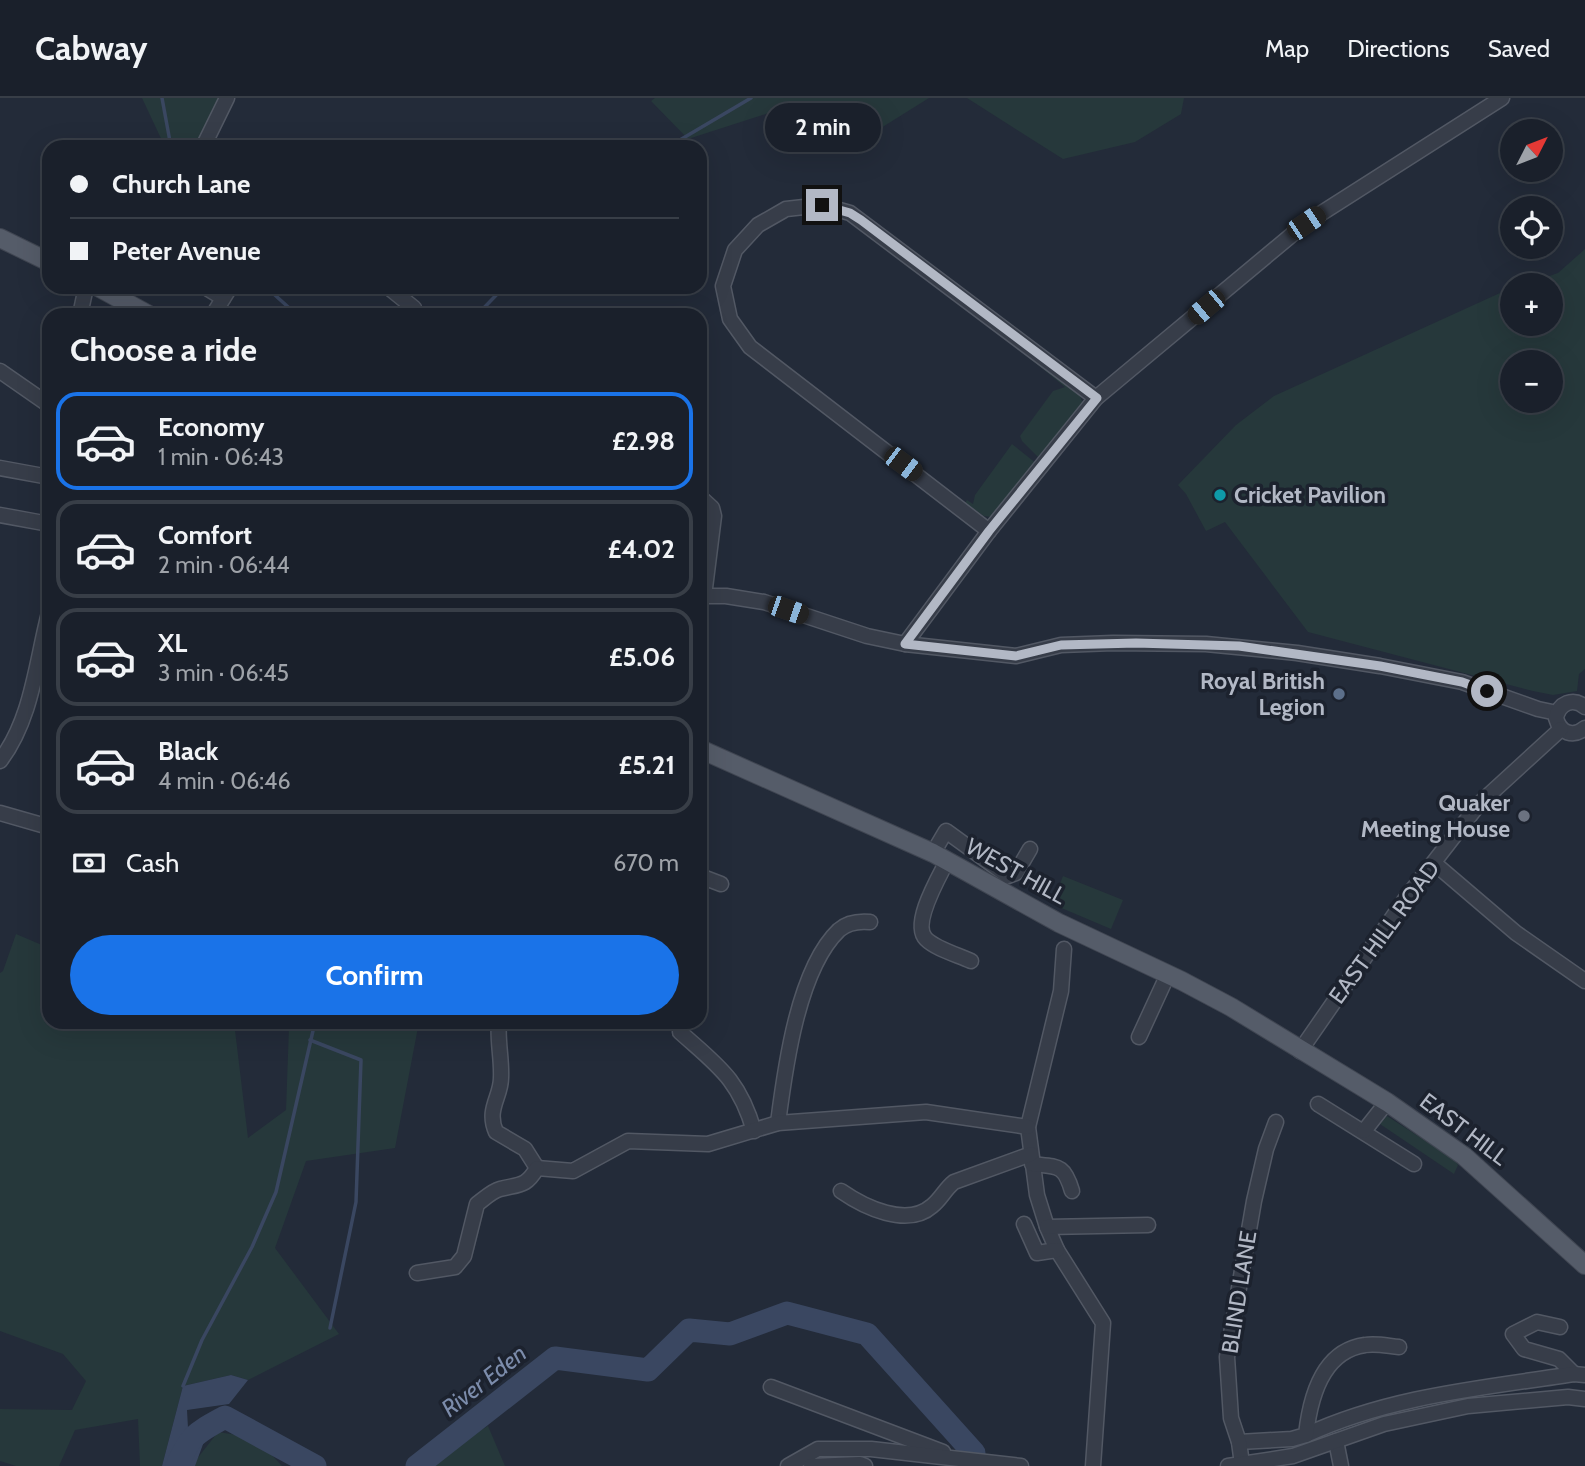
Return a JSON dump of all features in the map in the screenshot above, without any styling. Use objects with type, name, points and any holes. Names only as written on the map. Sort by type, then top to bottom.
[{"type":"main road","points":[[0,238],[42,259]]},
{"type":"main road","points":[[111,294],[136,308]]},
{"type":"main road","name":"WEST HILL","points":[[707,753],[940,857],[1059,923],[1231,1007],[1300,1051]]},
{"type":"main road","name":"EAST HILL","points":[[1300,1051],[1387,1102],[1464,1156],[1585,1265]]},
{"type":"street","points":[[206,140],[227,98]]},
{"type":"street","points":[[905,644],[989,531],[1097,398],[1306,223],[1502,98]]},
{"type":"street","points":[[989,531],[750,347],[730,318],[723,286],[736,250],[758,225],[786,209],[822,205],[850,213],[1097,398]]},
{"type":"street","points":[[216,294],[223,299]]},
{"type":"street","points":[[399,294],[414,308]]},
{"type":"street","points":[[0,371],[42,400]]},
{"type":"street","points":[[0,468],[42,476]]},
{"type":"street","points":[[707,503],[712,508],[714,516],[707,563]]},
{"type":"street","points":[[0,515],[42,523]]},
{"type":"street","points":[[707,596],[764,602],[867,636],[905,644],[1016,656],[1074,644],[1206,644],[1254,648],[1380,666],[1462,682],[1557,713]]},
{"type":"street","points":[[0,761],[23,719],[42,642]]},
{"type":"street","points":[[1585,707],[1580,703],[1569,702],[1564,704],[1556,718],[1561,729],[1574,734],[1585,728]]},
{"type":"street","name":"EAST HILL ROAD","points":[[1300,1051],[1400,907],[1479,804],[1561,729]]},
{"type":"street","points":[[0,813],[42,825]]},
{"type":"street","points":[[971,961],[915,934],[946,831],[1008,876],[1016,873],[1030,849]]},
{"type":"street","points":[[1434,863],[1516,933],[1585,981]]},
{"type":"street","points":[[707,879],[721,884]]},
{"type":"street","points":[[778,1123],[796,1024],[809,978],[821,954],[839,930],[855,922],[870,922]]},
{"type":"street","points":[[1064,949],[1061,991],[1028,1127],[1037,1195],[1048,1227],[1057,1250],[1103,1323],[1093,1466]]},
{"type":"street","points":[[1139,1037],[1168,974]]},
{"type":"street","points":[[499,1029],[502,1081],[493,1104],[494,1128],[496,1132],[526,1149],[537,1168]]},
{"type":"street","points":[[677,1031],[730,1077],[748,1110],[754,1130]]},
{"type":"street","points":[[1364,1131],[1387,1102]]},
{"type":"street","points":[[1318,1104],[1415,1164]]},
{"type":"street","points":[[537,1168],[573,1171],[628,1141],[708,1144],[778,1123],[926,1112],[1028,1127]]},
{"type":"street","name":"BLIND LANE","points":[[1235,1465],[1239,1442],[1231,1418],[1227,1357],[1254,1201],[1266,1149],[1276,1122]]},
{"type":"street","points":[[841,1191],[877,1212],[901,1215],[924,1212],[934,1205],[944,1190],[954,1182],[1031,1159],[1060,1168],[1067,1174],[1072,1191]]},
{"type":"street","points":[[417,1273],[455,1268],[464,1256],[477,1204],[498,1189],[516,1187],[530,1181],[537,1168]]},
{"type":"street","points":[[1024,1224],[1037,1253],[1057,1250]]},
{"type":"street","points":[[1048,1227],[1148,1225]]},
{"type":"street","points":[[1560,1327],[1537,1322],[1513,1334],[1524,1349],[1559,1359],[1579,1374]]},
{"type":"street","points":[[1306,1435],[1308,1412],[1321,1378],[1336,1357],[1350,1349],[1368,1344],[1399,1347]]},
{"type":"street","points":[[1239,1442],[1293,1439],[1335,1422],[1427,1396],[1579,1374]]},
{"type":"street","points":[[771,1387],[968,1461]]},
{"type":"street","points":[[1235,1465],[1293,1456],[1384,1424],[1468,1406],[1568,1397],[1585,1399]]},
{"type":"street","points":[[1336,1441],[1341,1466]]},
{"type":"street","points":[[788,1466],[818,1449],[872,1449],[1021,1466]]},
{"type":"street","points":[[811,1466],[865,1466]]},
{"type":"shaded area","points":[[142,98],[219,98],[198,140],[162,140]]},
{"type":"shaded area","points":[[655,98],[929,98],[865,138],[778,110],[688,139],[651,101]]},
{"type":"shaded area","points":[[967,98],[1184,98],[1181,114],[1135,142],[1063,159]]},
{"type":"shaded area","points":[[1585,249],[1585,669],[1579,674],[1577,691],[1553,695],[1533,691],[1308,632],[1225,522],[1206,531],[1186,494],[1178,485],[1236,425],[1274,396],[1500,293],[1500,336],[1563,336],[1563,273],[1558,273]]},
{"type":"shaded area","points":[[1029,354],[1079,392],[1083,405],[1040,459],[1020,436],[1053,391],[1065,387],[1027,356]]},
{"type":"shaded area","points":[[1012,444],[1037,464],[997,513],[991,517],[984,516],[965,503],[967,500],[973,504],[975,495]]},
{"type":"shaded area","points":[[1063,876],[1123,900],[1111,929],[1052,904]]},
{"type":"shaded area","points":[[16,934],[42,945],[42,1029],[235,1029],[248,1138],[286,1110],[289,1029],[418,1029],[395,1148],[306,1161],[275,1248],[339,1334],[248,1380],[231,1375],[183,1386],[162,1466],[140,1466],[138,1419],[75,1430],[59,1466],[16,1466],[0,1461],[0,1409],[72,1410],[86,1381],[63,1354],[0,1331],[0,973]]},
{"type":"shaded area","points":[[1387,1116],[1455,1160],[1458,1165],[1454,1174],[1380,1124]]},
{"type":"shaded area","points":[[488,1426],[505,1466],[416,1466]]},
{"type":"shaded area","points":[[218,1432],[256,1438],[282,1466],[195,1466],[196,1460]]},
{"type":"water","points":[[231,1375],[248,1380],[229,1404],[187,1410],[188,1428],[210,1416],[225,1417],[209,1428],[195,1466],[162,1466],[183,1386]]},
{"type":"waterway","points":[[162,98],[170,140]]},
{"type":"waterway","points":[[680,140],[751,98]]},
{"type":"waterway","points":[[274,294],[289,308]]},
{"type":"waterway","points":[[484,308],[497,294]]},
{"type":"waterway","points":[[183,1386],[202,1340],[252,1247],[276,1192],[313,1029]]},
{"type":"waterway","points":[[310,1040],[361,1060],[356,1202],[330,1328]]},
{"type":"waterway","name":"River Eden","points":[[417,1466],[555,1358],[648,1370],[689,1330],[730,1334],[787,1313],[867,1334],[974,1453]]},
{"type":"waterway","name":"River Eden","points":[[177,1466],[190,1441],[225,1417],[315,1466]]},
{"type":"place","name":"Cricket Pavilion","points":[[1220,495]]},
{"type":"place","name":"Royal British Legion","points":[[1339,694]]},
{"type":"place","name":"Quaker Meeting House","points":[[1524,816]]},
{"type":"route","points":[[822,205],[850,213],[861,220],[1097,398],[989,531],[905,644],[1016,656],[1061,645],[1136,643],[1239,646],[1380,666],[1462,682],[1487,691]]}]
